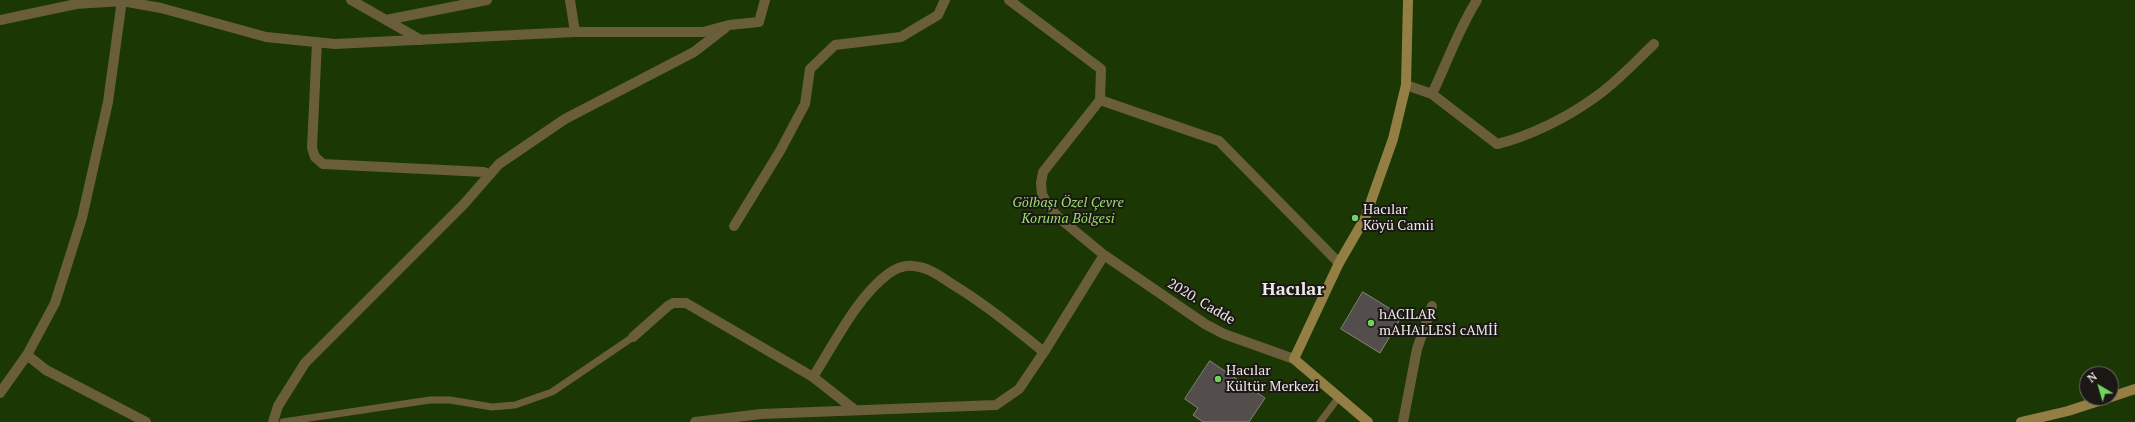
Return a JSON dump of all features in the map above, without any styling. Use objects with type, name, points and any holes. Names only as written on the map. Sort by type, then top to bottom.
[{"type":"street","points":[[0,20],[76,4],[122,0],[161,8],[266,37],[335,44],[575,32],[703,32],[729,25],[759,22],[765,0]]},
{"type":"street","points":[[0,393],[27,355],[55,303],[82,218],[108,102],[122,0]]},
{"type":"street","points":[[386,20],[487,0]]},
{"type":"street","points":[[570,0],[575,32]]},
{"type":"street","points":[[734,226],[780,151],[806,104],[810,69],[835,45],[901,37],[938,15],[945,0]]},
{"type":"street","points":[[1009,0],[1101,69],[1100,100],[1220,141],[1339,263]]},
{"type":"street","points":[[1294,359],[1339,263],[1359,229],[1372,200],[1393,139],[1406,85],[1408,0]]},
{"type":"street","points":[[1432,94],[1450,57],[1456,38],[1477,0]]},
{"type":"street","points":[[356,1],[421,40]]},
{"type":"street","points":[[274,422],[278,406],[305,363],[464,204],[500,164],[566,119],[694,52],[729,25]]},
{"type":"street","points":[[317,42],[312,148],[318,161],[323,164],[484,172],[489,175]]},
{"type":"street","points":[[1406,85],[1432,94],[1497,144],[1511,141],[1540,129],[1594,98],[1654,44]]},
{"type":"street","name":"2020. Cadde","points":[[1100,100],[1043,172],[1041,183],[1042,194],[1047,204],[1058,217],[1104,255],[1205,324],[1224,334],[1294,359],[1368,422]]},
{"type":"street","points":[[695,422],[761,414],[996,405],[1019,389],[1044,352],[1104,255]]},
{"type":"street","points":[[813,377],[860,304],[877,284],[889,273],[902,267],[913,266],[930,270],[984,304],[1044,352]]},
{"type":"street","points":[[633,337],[668,306],[673,303],[686,303],[813,377],[855,410]]},
{"type":"street","points":[[1403,422],[1417,349],[1432,306]]},
{"type":"street","points":[[27,355],[46,370],[146,422]]},
{"type":"street","points":[[2119,394],[2135,389]]},
{"type":"street","points":[[2021,422],[2082,406]]},
{"type":"lane","points":[[283,422],[430,400],[450,400],[492,407],[515,405],[552,392],[633,337]]},
{"type":"lane","points":[[1320,422],[1339,397]]},
{"type":"green space","name":"Gölbaşı Özel Çevre Koruma Bölgesi","points":[[0,0],[2135,0],[2135,422],[0,422]]},
{"type":"building","name":"hACILAR mAHALLESİ cAMİİ","points":[[1363,292],[1402,316],[1380,353],[1341,329]]},
{"type":"building","name":"Hacılar Kültür Merkezi","points":[[1210,361],[1265,398],[1249,422],[1203,422],[1193,415],[1198,408],[1185,399]]},
{"type":"place","name":"Hacılar Köyü Camii","points":[[1355,218]]},
{"type":"place","name":"hACILAR mAHALLESİ cAMİİ","points":[[1371,323]]},
{"type":"place","name":"Hacılar Kültür Merkezi","points":[[1218,379]]},
{"type":"district","name":"Hacılar","points":[[1293,290]]}]
